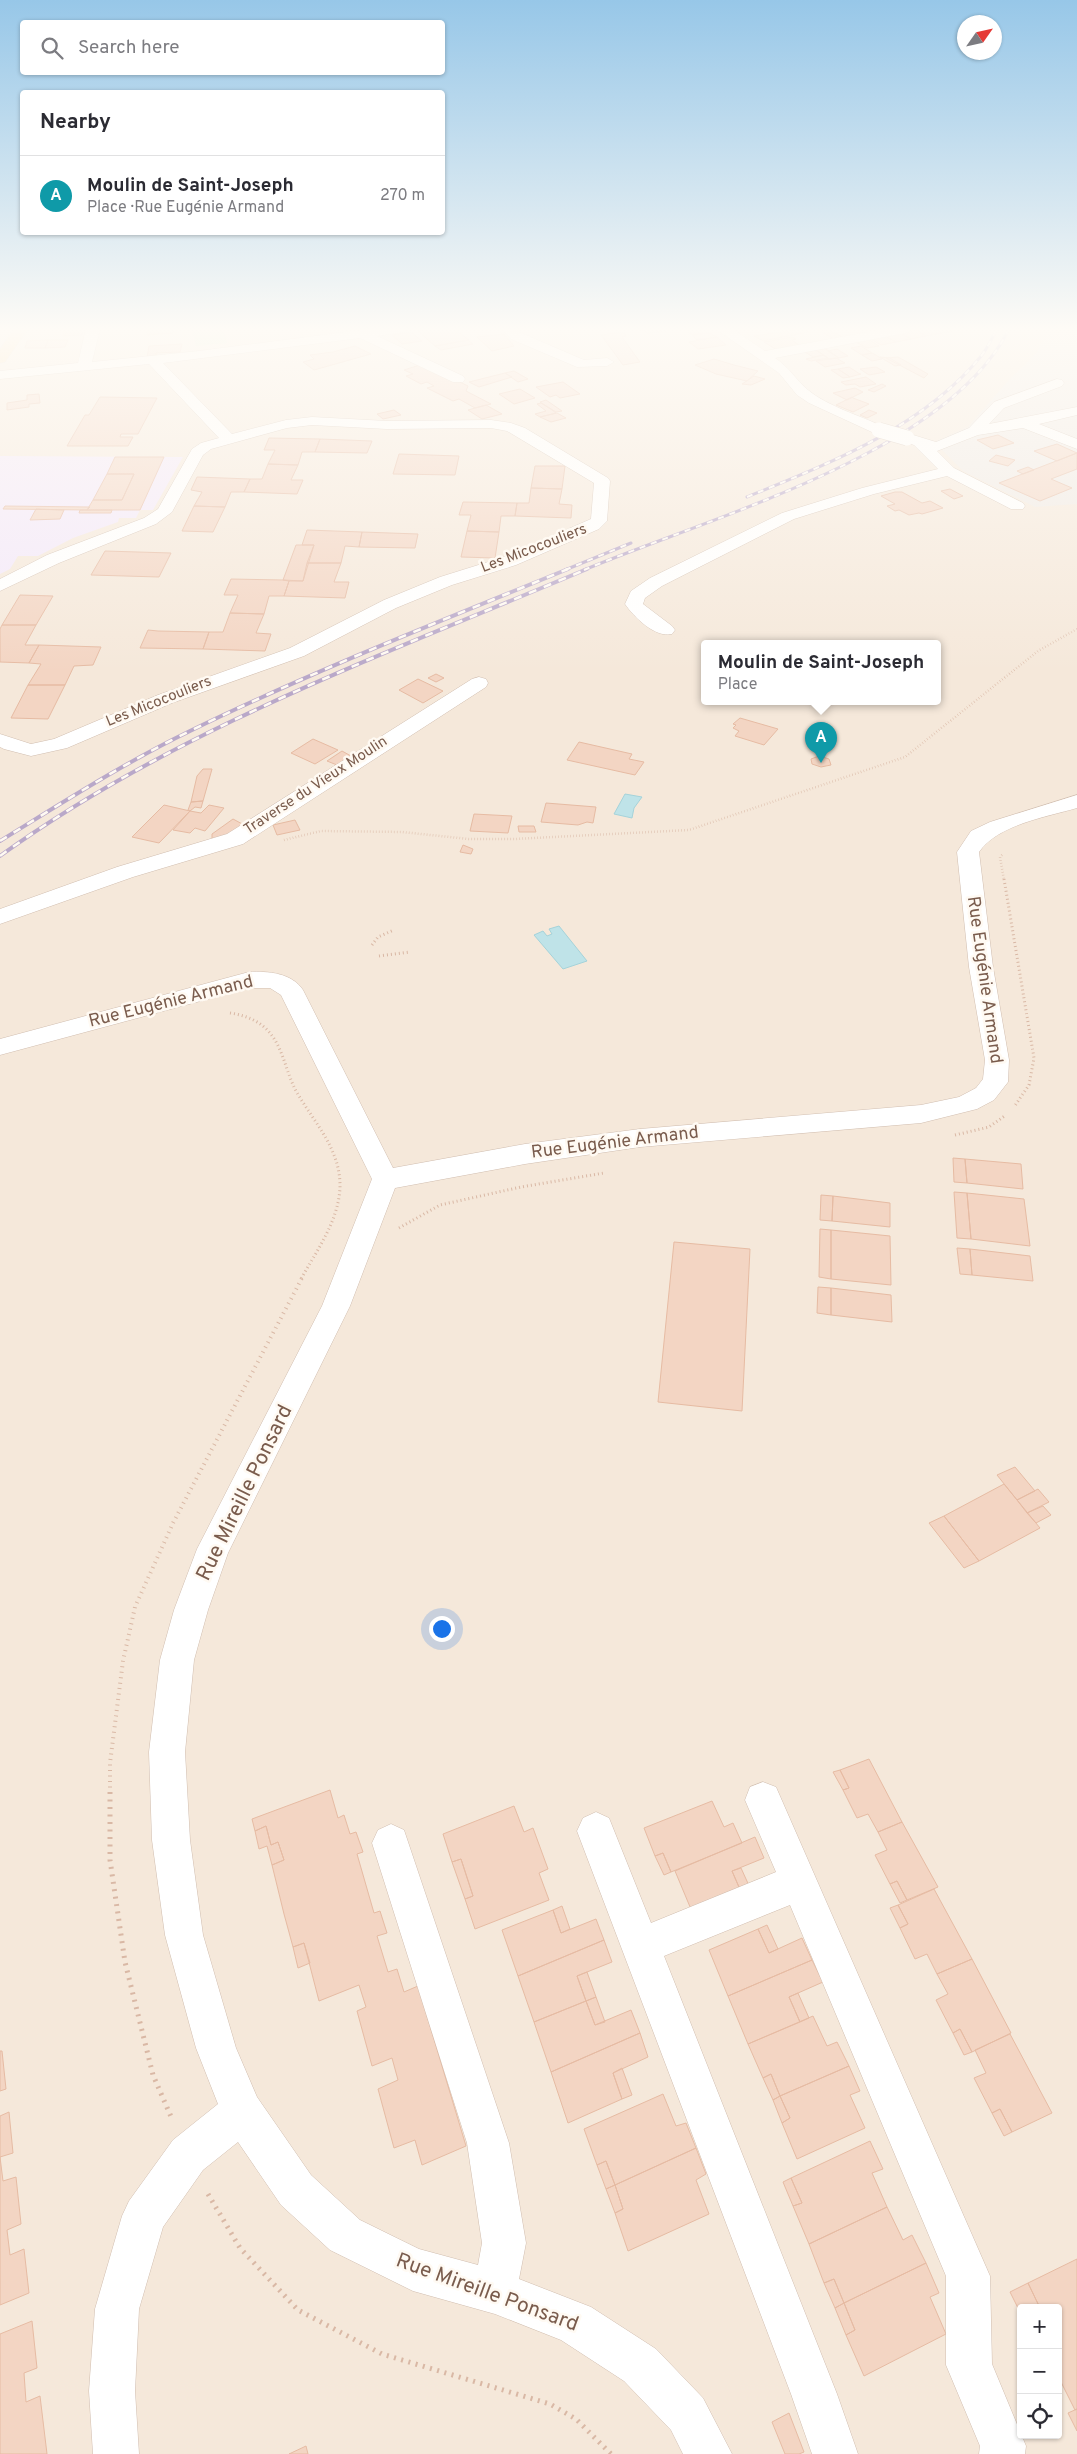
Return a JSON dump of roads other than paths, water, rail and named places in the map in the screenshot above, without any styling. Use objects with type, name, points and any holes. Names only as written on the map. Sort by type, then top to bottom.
[{"type":"street","name":"Les Micocouliers","points":[[0,586],[54,559],[150,521],[164,512],[197,452],[206,446],[216,444]]},
{"type":"street","name":"Les Micocouliers","points":[[0,740],[31,750],[60,744],[173,696],[297,652],[390,604],[446,581],[510,561],[593,526],[599,521],[602,481],[539,444]]},
{"type":"street","points":[[916,444],[949,471],[1017,506]]},
{"type":"street","points":[[923,444],[934,447],[946,444]]},
{"type":"street","points":[[666,630],[640,612],[634,604],[637,595],[656,582],[788,516],[868,491],[949,471]]},
{"type":"street","name":"Traverse du Vieux Moulin","points":[[0,917],[125,872],[235,839],[479,682]]},
{"type":"street","name":"Rue Eugénie Armand","points":[[0,1047],[249,980],[264,979],[280,982],[292,990],[385,1179],[430,1174],[523,1155],[626,1139],[740,1127],[948,1110],[975,1102],[995,1083],[998,1066],[981,968],[968,852],[979,836],[997,826],[1077,802]]},
{"type":"street","name":"Rue Mireille Ponsard","points":[[385,1179],[336,1306],[249,1482],[213,1549],[191,1610],[177,1660],[167,1752],[171,1840],[182,1926],[216,2048],[242,2112],[296,2190],[345,2235],[413,2270],[495,2292],[575,2323],[640,2365],[686,2414],[709,2454]]},
{"type":"street","points":[[764,1800],[968,2276],[969,2365],[1003,2446],[1002,2454]]},
{"type":"street","points":[[596,1831],[814,2394],[835,2454]]},
{"type":"street","points":[[390,1843],[488,2143],[504,2243],[495,2292]]},
{"type":"street","points":[[641,1946],[799,1882]]},
{"type":"street","points":[[116,2454],[112,2391],[117,2309],[144,2216],[188,2155],[242,2112]]},
{"type":"water","points":[[625,794],[642,797],[634,808],[632,818],[614,814]]},
{"type":"water","points":[[559,926],[587,961],[563,969],[534,935],[543,931],[547,936],[552,934],[549,929]]},
{"type":"railway","points":[[747,497],[811,471],[867,444]]},
{"type":"railway","points":[[584,570],[756,504],[819,477],[884,444]]},
{"type":"railway","points":[[565,570],[631,543]]},
{"type":"railway","points":[[0,841],[117,770],[190,731],[330,667],[568,569]]},
{"type":"railway","points":[[0,856],[68,811],[138,769],[211,732],[285,696],[360,663],[587,569]]},
{"type":"place","name":"Moulin de Saint-Joseph","points":[[821,763]]}]
